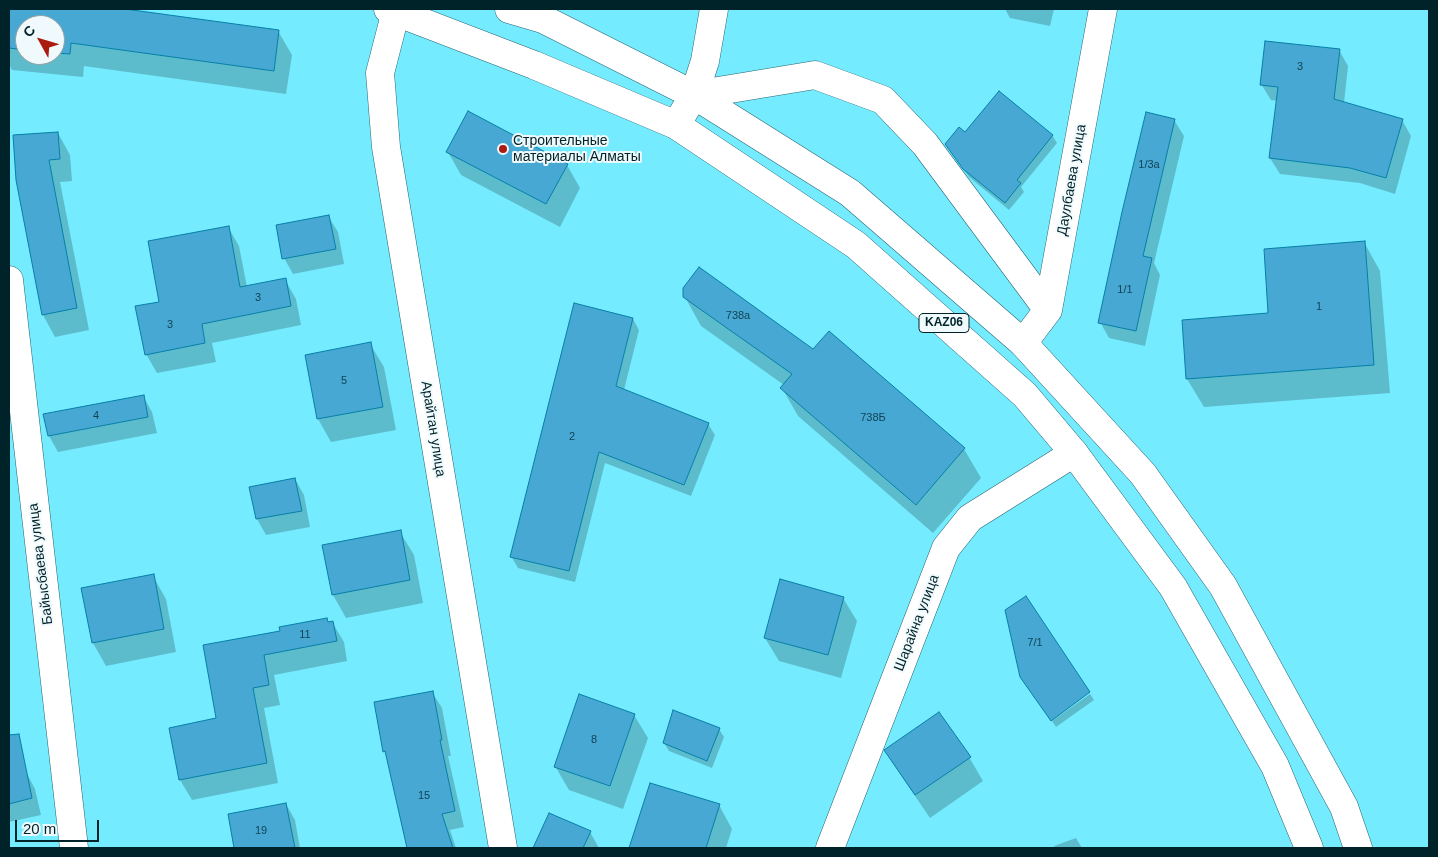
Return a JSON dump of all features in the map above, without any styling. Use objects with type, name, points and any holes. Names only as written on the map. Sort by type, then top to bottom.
[{"type":"main road","name":"KАZ06","points":[[509,9],[543,19],[694,95],[850,193],[1023,343],[1143,474],[1223,586],[1344,807],[1358,848]]},
{"type":"main road","points":[[676,125],[694,95],[705,61],[714,9]]},
{"type":"main road","name":"Даулбаева улица","points":[[1023,343],[1048,310],[1103,9]]},
{"type":"main road","name":"KАZ06","points":[[392,10],[534,65],[676,125],[856,245],[1025,395],[1074,453],[1173,587],[1275,766],[1309,848]]},
{"type":"main road","name":"Арайтан улица","points":[[392,10],[380,73],[386,147],[503,848]]},
{"type":"main road","points":[[694,95],[815,75],[883,100],[924,144],[1048,310]]},
{"type":"main road","name":"Байысбаева улица","points":[[9,280],[74,848]]},
{"type":"main road","name":"Шарайна улица","points":[[830,848],[946,548],[970,518],[1074,453]]},
{"type":"building","points":[[9,9],[125,9],[279,30],[274,71],[71,43],[70,54],[65,54],[65,15],[15,15],[15,49],[9,48]]},
{"type":"building","points":[[1265,41],[1340,49],[1334,99],[1403,119],[1386,178],[1350,168],[1269,158],[1278,87],[1260,85]]},
{"type":"building","points":[[999,91],[1053,135],[1017,180],[1021,183],[1005,203],[963,169],[945,144],[959,127],[965,132]]},
{"type":"building","points":[[468,111],[568,164],[546,204],[446,152]]},
{"type":"building","points":[[1146,112],[1175,119],[1143,256],[1152,258],[1136,331],[1098,323]]},
{"type":"building","points":[[58,132],[60,159],[49,160],[77,308],[42,315],[16,180],[13,135]]},
{"type":"building","points":[[329,215],[336,249],[282,259],[276,225]]},
{"type":"building","points":[[229,226],[240,287],[286,278],[291,306],[202,324],[205,343],[145,355],[135,306],[159,302],[148,241]]},
{"type":"building","points":[[1365,241],[1374,365],[1186,379],[1182,320],[1268,313],[1264,249]]},
{"type":"building","points":[[699,267],[813,349],[829,331],[965,448],[916,505],[780,388],[792,374],[683,297],[683,288]]},
{"type":"building","points":[[574,303],[633,318],[616,386],[709,423],[684,485],[599,452],[569,571],[510,557]]},
{"type":"building","points":[[371,342],[383,407],[317,419],[305,355]]},
{"type":"building","points":[[144,395],[148,417],[48,436],[43,414]]},
{"type":"building","points":[[295,478],[302,511],[256,519],[249,487]]},
{"type":"building","points":[[401,530],[410,580],[332,595],[322,545]]},
{"type":"building","points":[[154,574],[164,629],[92,643],[81,588]]},
{"type":"building","points":[[780,579],[844,597],[828,655],[764,638]]},
{"type":"building","points":[[1026,596],[1090,692],[1051,721],[1020,677],[1005,610]]},
{"type":"building","points":[[327,618],[328,622],[333,621],[337,641],[264,655],[269,685],[253,688],[267,763],[179,780],[169,728],[216,718],[203,645],[280,631],[279,627]]},
{"type":"building","points":[[433,691],[442,740],[440,740],[455,811],[442,814],[453,848],[407,848],[385,751],[383,752],[374,702]]},
{"type":"building","points":[[579,694],[635,714],[610,786],[554,767]]},
{"type":"building","points":[[673,710],[720,728],[707,761],[663,743]]},
{"type":"building","points":[[939,712],[971,757],[915,795],[884,750]]},
{"type":"building","points":[[19,734],[32,798],[9,804],[9,735]]},
{"type":"building","points":[[650,783],[720,804],[706,848],[629,848]]},
{"type":"building","points":[[286,803],[295,848],[234,848],[228,814]]},
{"type":"building","points":[[549,813],[591,831],[583,848],[533,848]]},
{"type":"place","name":"Строительные материалы Алматы","points":[[503,149]]}]
